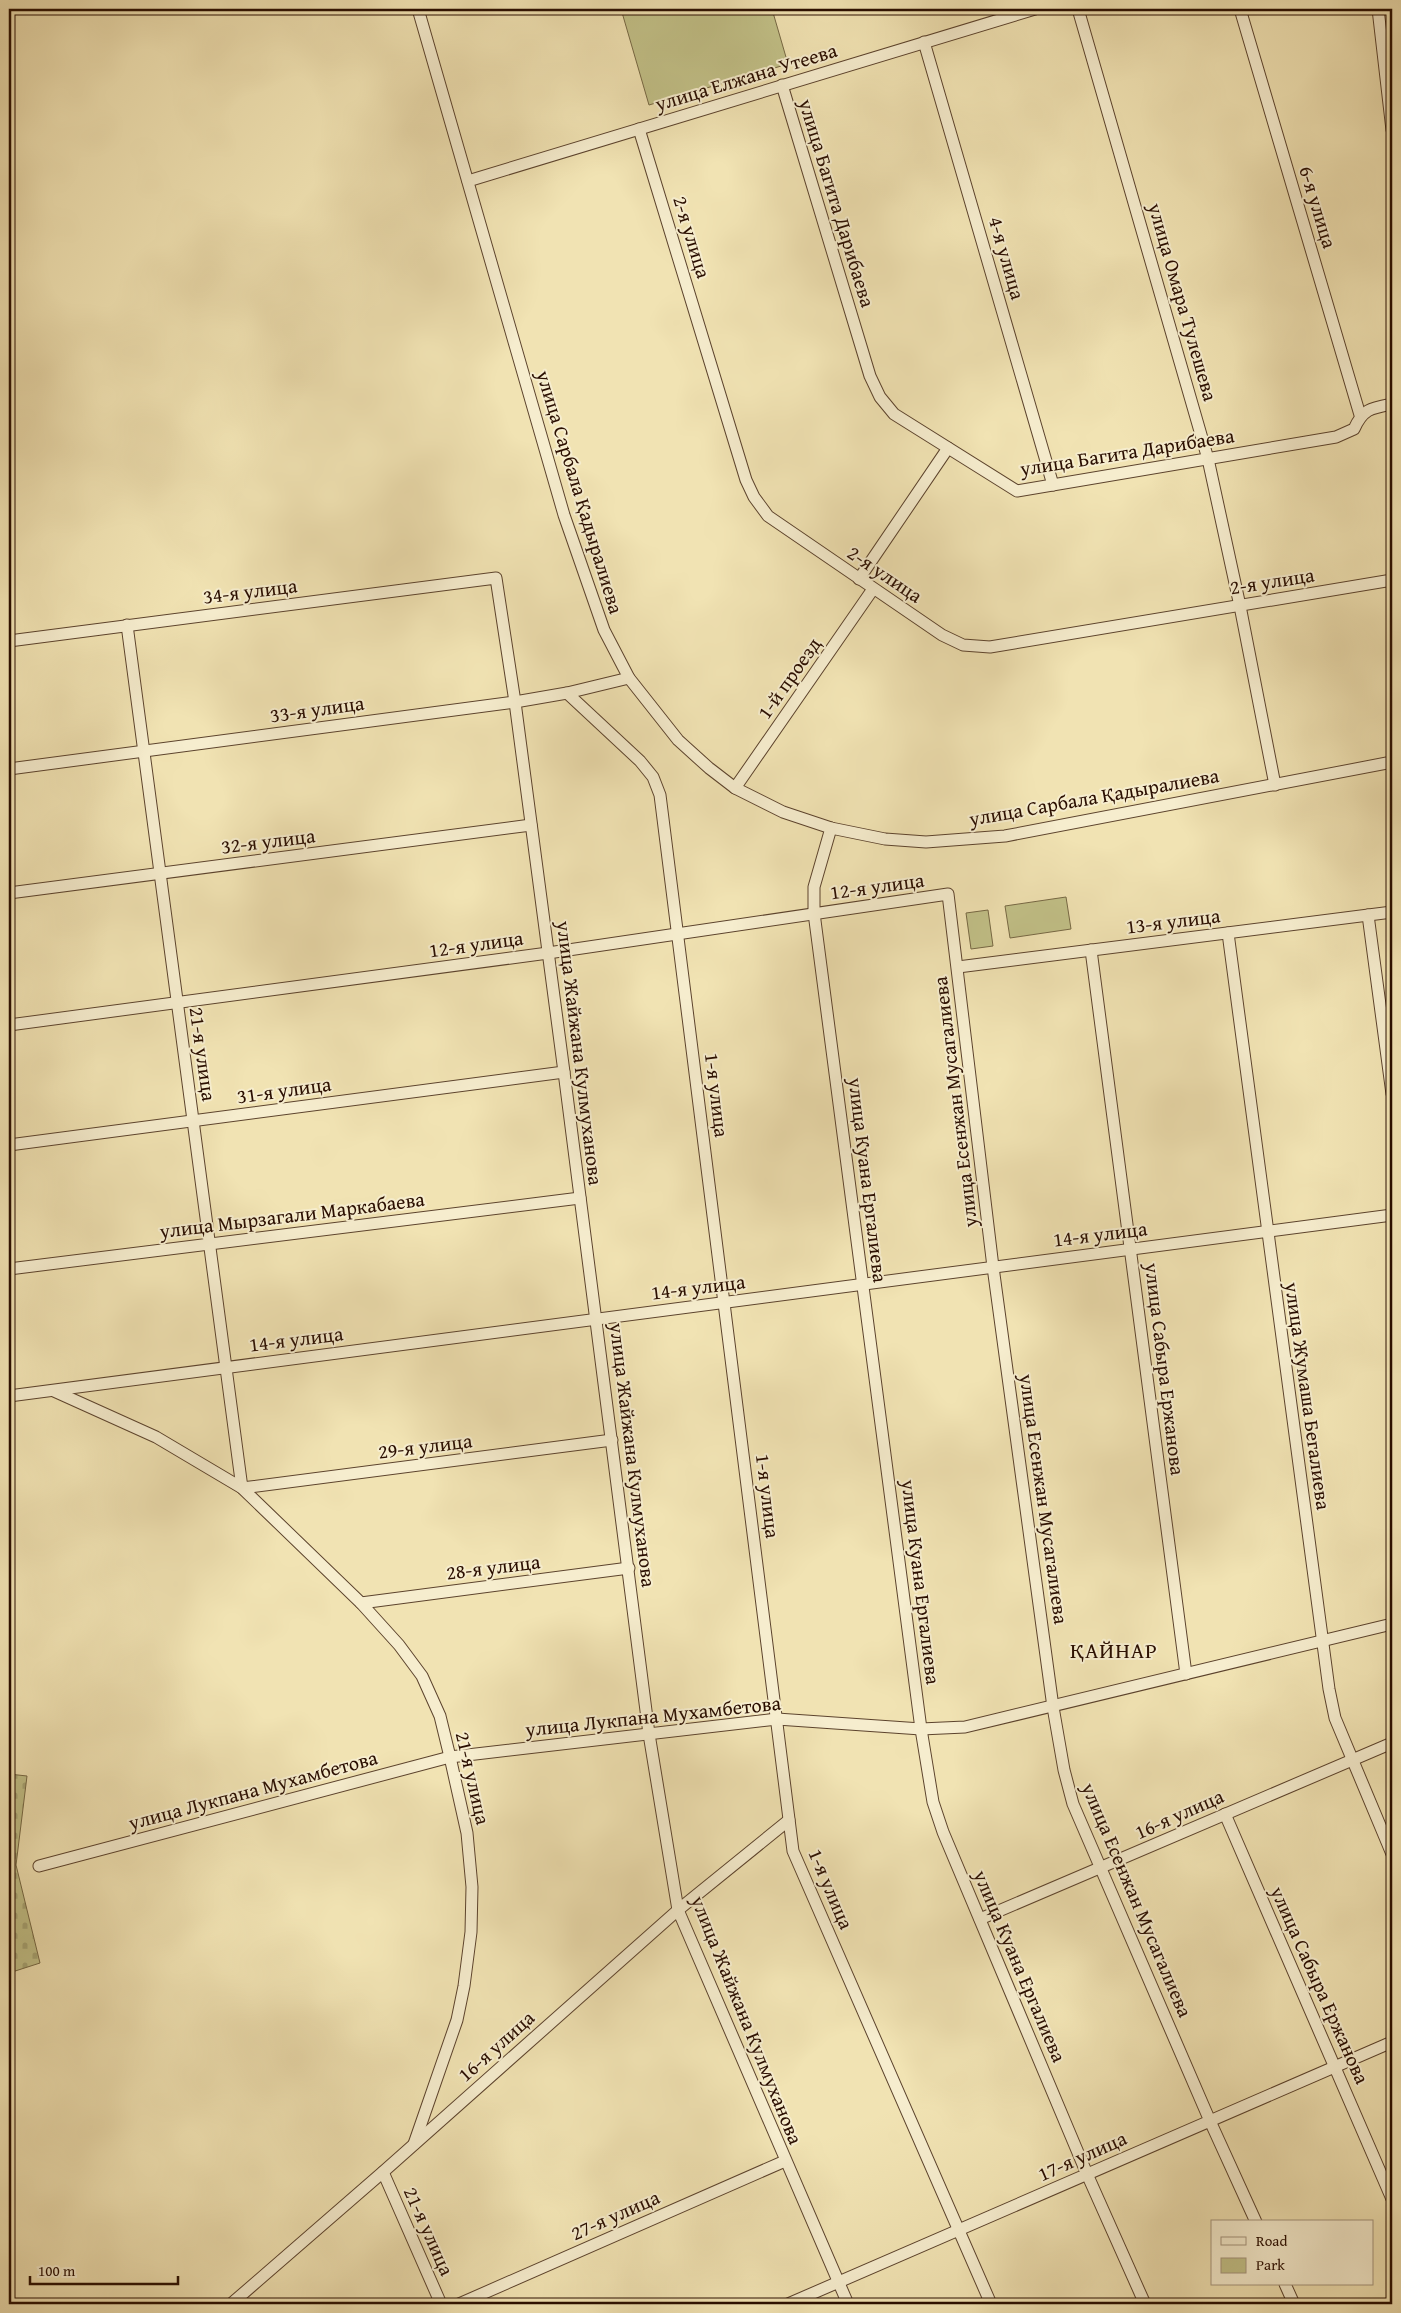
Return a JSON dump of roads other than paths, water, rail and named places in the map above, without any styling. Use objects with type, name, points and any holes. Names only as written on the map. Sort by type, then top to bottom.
[{"type":"street","name":"улица Сарбала Қадыралиева","points":[[418,9],[564,515],[604,630],[629,678],[678,740],[708,768],[735,788],[783,812],[831,828],[884,839],[926,842],[1005,836],[1392,762]]},
{"type":"street","name":"улица Елжана Утеева","points":[[468,180],[1035,9]]},
{"type":"street","name":"улица Омара Тулешева","points":[[1078,9],[1208,459],[1240,606],[1274,785]]},
{"type":"street","name":"6-я улица","points":[[1240,9],[1360,415]]},
{"type":"street","points":[[1378,9],[1392,130]]},
{"type":"street","name":"4-я улица","points":[[924,42],[1053,484]]},
{"type":"street","name":"улица Багита Дарибаева","points":[[782,85],[870,376],[880,397],[894,414],[1017,491],[1336,437],[1354,429],[1360,415],[1373,408],[1392,404]]},
{"type":"street","name":"2-я улица","points":[[639,128],[750,488],[768,516],[942,635],[963,645],[990,647],[1392,580]]},
{"type":"street","points":[[859,579],[948,448]]},
{"type":"street","name":"34-я улица","points":[[9,640],[496,578]]},
{"type":"street","name":"улица Жайжана Кулмуханова","points":[[496,578],[564,1072],[649,1734],[678,1910],[848,2304]]},
{"type":"street","name":"1-й проезд","points":[[735,788],[873,589]]},
{"type":"street","name":"21-я улица","points":[[127,625],[242,1488]]},
{"type":"street","name":"33-я улица","points":[[9,769],[514,702],[567,693],[629,678]]},
{"type":"street","name":"1-я улица","points":[[567,693],[640,761],[653,777],[660,795],[793,1851],[991,2304]]},
{"type":"street","name":"32-я улица","points":[[9,893],[531,825]]},
{"type":"street","name":"улица Куана Ергалиева","points":[[831,828],[814,887],[814,914],[921,1729],[933,1802],[943,1832],[1087,2174],[1145,2304]]},
{"type":"street","name":"12-я улица","points":[[9,1025],[548,954],[948,894]]},
{"type":"street","name":"улица Есенжан Мусагалиева","points":[[948,894],[994,1267],[1053,1707],[1064,1770],[1073,1804],[1255,2220]]},
{"type":"street","name":"13-я улица","points":[[958,967],[1392,912]]},
{"type":"street","points":[[1368,915],[1392,1094]]},
{"type":"street","name":"улица Жумаша Бегалиева","points":[[1228,932],[1266,1232],[1334,1718],[1392,1854]]},
{"type":"street","name":"улица Сабыра Ержанова","points":[[1091,950],[1186,1674]]},
{"type":"street","name":"31-я улица","points":[[9,1145],[564,1072]]},
{"type":"street","name":"улица Мырзагали Маркабаева","points":[[9,1269],[580,1198]]},
{"type":"street","name":"14-я улица","points":[[9,1396],[1392,1215]]},
{"type":"street","name":"21-я улица","points":[[53,1390],[156,1436],[242,1488],[361,1603],[400,1645],[422,1676],[440,1716],[468,1833],[472,1887],[471,1932],[464,1986],[457,2020],[414,2144]]},
{"type":"street","name":"29-я улица","points":[[242,1488],[612,1440]]},
{"type":"street","name":"28-я улица","points":[[361,1603],[629,1568]]},
{"type":"street","name":"улица Лукпана Мухамбетова","points":[[39,1866],[450,1758],[777,1719],[921,1729],[965,1726],[1053,1707],[1392,1624]]},
{"type":"street","name":"16-я улица","points":[[980,1919],[1392,1743]]},
{"type":"street","name":"улица Сабыра Ержанова","points":[[1225,1814],[1392,2199]]},
{"type":"street","name":"16-я улица","points":[[231,2304],[678,1910],[789,1820]]},
{"type":"street","name":"17-я улица","points":[[788,2304],[1392,2042]]},
{"type":"street","name":"27-я улица","points":[[459,2304],[785,2161]]},
{"type":"street","name":"21-я улица","points":[[383,2172],[441,2304]]},
{"type":"street","points":[[1286,2286],[1294,2304]]},
{"type":"district","name":"ҚАЙНАР","points":[[1114,1650]]}]
